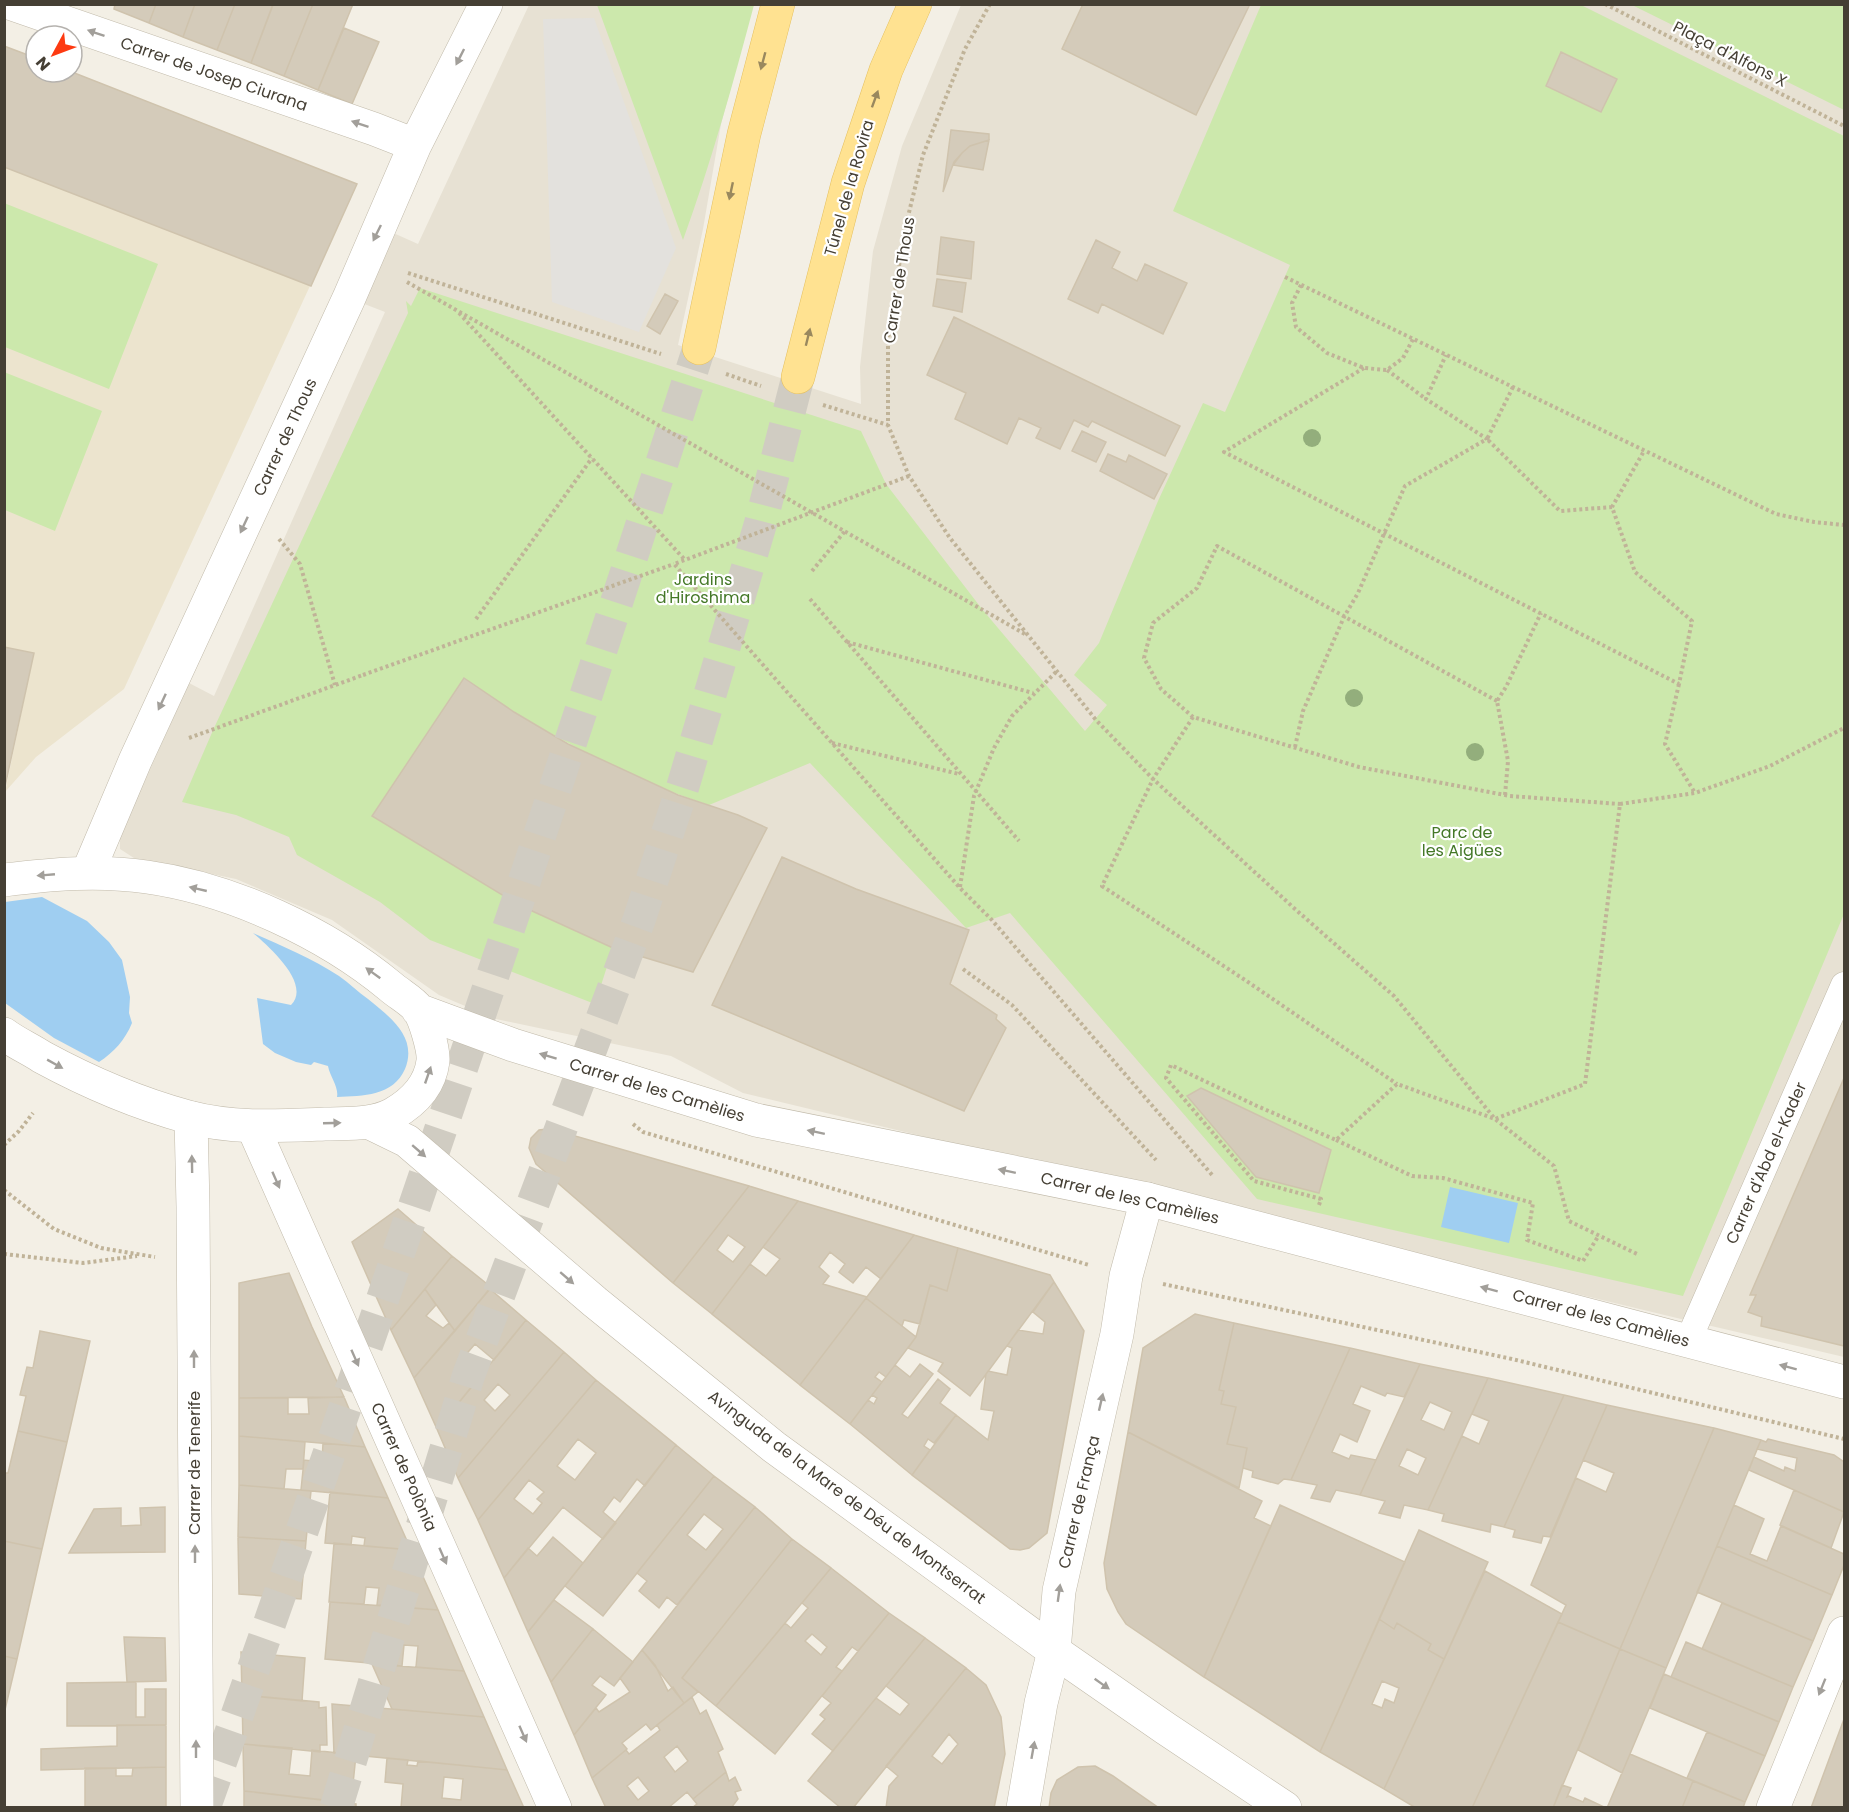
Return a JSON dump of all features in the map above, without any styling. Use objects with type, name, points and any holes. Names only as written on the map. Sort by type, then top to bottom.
[{"type":"main road","points":[[699,348],[744,134],[778,4]]},
{"type":"main road","name":"Túnel de la Rovira","points":[[798,377],[848,183],[885,70],[915,4]]},
{"type":"street","name":"Carrer de Josep Ciurana","points":[[12,4],[415,145]]},
{"type":"street","name":"Carrer de Thous","points":[[88,872],[135,761],[349,298],[415,145],[486,4]]},
{"type":"street","points":[[4,880],[88,872],[148,877],[217,893],[272,914],[321,939],[366,968],[418,1010],[432,1047],[433,1061],[421,1092],[391,1114],[369,1122],[253,1127],[191,1118],[154,1107],[83,1079],[4,1034]]},
{"type":"street","name":"Carrer d'Abd el-Kader","points":[[1688,1341],[1845,986]]},
{"type":"street","name":"Carrer de les Camèlies","points":[[418,1010],[513,1046],[756,1120],[1147,1199],[1845,1382]]},
{"type":"street","name":"Carrer de Tenerife","points":[[191,1118],[194,1207],[196,1808]]},
{"type":"street","name":"Avinguda de la Mare de Déu de Montserrat","points":[[369,1122],[407,1141],[595,1302],[774,1447],[1054,1651],[1285,1808]]},
{"type":"street","name":"Carrer de Polònia","points":[[253,1127],[555,1808]]},
{"type":"street","name":"Carrer de França","points":[[1023,1808],[1041,1703],[1054,1651],[1059,1591],[1117,1334],[1126,1276],[1147,1199]]},
{"type":"street","points":[[1773,1808],[1845,1633]]},
{"type":"path","name":"Carrer de Thous","points":[[990,4],[965,48],[923,155],[904,233],[888,339],[888,425],[909,476],[950,538],[1096,720],[1153,779],[1394,996],[1496,1119]]},
{"type":"path","name":"Plaça d'Alfons X","points":[[1605,4],[1845,126]]},
{"type":"path","points":[[408,273],[666,355]]},
{"type":"path","points":[[1285,277],[1776,514],[1814,522],[1845,525]]},
{"type":"path","points":[[407,282],[1029,636]]},
{"type":"path","points":[[1301,285],[1292,303],[1296,327],[1327,353],[1364,368],[1387,370],[1487,439],[1560,511],[1612,507]]},
{"type":"path","points":[[457,310],[686,560]]},
{"type":"path","points":[[1387,370],[1403,358],[1413,339]]},
{"type":"path","points":[[1426,399],[1446,355]]},
{"type":"path","points":[[1364,368],[1224,452],[1679,684]]},
{"type":"path","points":[[722,373],[766,387]]},
{"type":"path","points":[[1295,747],[1303,711],[1344,617],[1358,593],[1404,486],[1487,439],[1513,387]]},
{"type":"path","points":[[820,404],[888,425]]},
{"type":"path","points":[[1644,451],[1612,507],[1635,572],[1692,621],[1665,744],[1695,793]]},
{"type":"path","points":[[476,619],[592,458]]},
{"type":"path","points":[[184,740],[686,560],[909,476]]},
{"type":"path","points":[[812,571],[845,531]]},
{"type":"path","points":[[278,539],[300,564],[335,685]]},
{"type":"path","points":[[1497,701],[1217,546],[1197,588],[1153,623],[1144,658],[1161,689],[1193,717],[1359,767],[1505,795],[1620,804],[1695,793],[1770,766],[1845,728]]},
{"type":"path","points":[[674,564],[960,888],[991,919],[1214,1177]]},
{"type":"path","points":[[810,599],[1019,842]]},
{"type":"path","points":[[1505,795],[1508,761],[1497,701],[1541,613]]},
{"type":"path","points":[[848,642],[1034,694]]},
{"type":"path","points":[[960,888],[975,792],[994,748],[1012,716],[1057,671]]},
{"type":"path","points":[[1193,717],[1153,779],[1102,886],[1397,1084],[1496,1119],[1554,1166],[1569,1221],[1637,1254]]},
{"type":"path","points":[[832,743],[960,774]]},
{"type":"path","points":[[1496,1119],[1585,1084],[1620,804]]},
{"type":"path","points":[[963,969],[1012,1005],[1162,1167]]},
{"type":"path","points":[[1317,1212],[1321,1199],[1254,1181],[1166,1078],[1171,1065],[1412,1176],[1443,1178],[1533,1203],[1527,1240],[1583,1261],[1599,1235]]},
{"type":"path","points":[[1336,1140],[1397,1084]]},
{"type":"path","points":[[4,1145],[33,1113]]},
{"type":"path","points":[[4,1190],[54,1229],[101,1248],[164,1258]]},
{"type":"path","points":[[4,1254],[83,1263],[144,1255]]},
{"type":"shaded area","points":[[529,5],[753,5],[721,124],[703,229],[678,345],[861,404],[860,367],[873,251],[902,146],[961,5],[1844,5],[1844,1357],[743,1093],[671,1056],[496,1019],[439,995],[332,920],[236,879],[134,858],[120,849],[120,836],[189,683],[214,696],[385,312],[349,298],[380,227],[418,244]]},
{"type":"shaded area","points":[[594,18],[676,248],[639,332],[552,302],[543,19]]},
{"type":"shaded area","points":[[5,46],[24,53],[24,84],[84,84],[84,77],[357,184],[124,689],[36,757],[5,792],[34,653],[5,647]]},
{"type":"green space","points":[[597,5],[754,5],[721,123],[683,240]]},
{"type":"green space","points":[[1261,5],[1581,5],[1844,136],[1844,914],[1683,1296],[1257,1199],[1010,913],[966,928],[810,763],[709,805],[659,787],[587,753],[518,714],[464,679],[372,816],[519,905],[613,948],[595,1004],[430,940],[380,902],[297,855],[289,837],[236,815],[182,802],[214,728],[408,313],[406,301],[411,306],[420,288],[861,431],[886,484],[982,609],[1085,731],[1107,705],[1074,675],[1099,643],[1158,501],[1203,403],[1225,412],[1290,265],[1173,211]]},
{"type":"green space","points":[[1632,5],[1844,5],[1844,110]]},
{"type":"green space","points":[[4,203],[158,264],[109,389],[5,347]]},
{"type":"green space","points":[[4,372],[102,411],[55,531],[5,510]]},
{"type":"water","points":[[42,897],[87,921],[109,942],[122,960],[130,997],[129,1013],[132,1023],[118,1045],[99,1062],[54,1038],[5,1003],[5,902]]},
{"type":"water","points":[[253,933],[329,970],[393,1021],[405,1038],[408,1058],[400,1078],[393,1085],[367,1095],[337,1097],[337,1089],[328,1066],[314,1062],[311,1065],[296,1062],[275,1053],[263,1044],[257,998],[291,1005],[296,996],[296,987],[286,966]]},
{"type":"water","points":[[1450,1187],[1518,1203],[1509,1243],[1441,1227]]},
{"type":"building","points":[[115,4],[156,4],[149,23],[114,9]]},
{"type":"building","points":[[156,4],[195,4],[183,37],[149,23]]},
{"type":"building","points":[[195,4],[235,4],[217,50],[183,37]]},
{"type":"building","points":[[235,4],[273,5],[251,63],[217,50]]},
{"type":"building","points":[[273,4],[313,4],[284,76],[251,63]]},
{"type":"building","points":[[313,4],[353,4],[318,90],[284,76]]},
{"type":"building","points":[[1083,4],[1250,4],[1196,115],[1062,49]]},
{"type":"building","points":[[344,28],[379,42],[352,104],[318,90]]},
{"type":"building","points":[[4,46],[24,54],[24,84],[84,84],[84,77],[357,184],[311,286],[4,167]]},
{"type":"building","points":[[1561,52],[1617,79],[1601,112],[1546,86]]},
{"type":"building","points":[[951,130],[989,134],[989,140],[970,146],[954,162],[943,192]]},
{"type":"building","points":[[989,140],[983,170],[953,165],[970,146]]},
{"type":"building","points":[[941,237],[974,242],[971,279],[937,274]]},
{"type":"building","points":[[1096,240],[1120,252],[1112,268],[1137,281],[1145,264],[1187,283],[1163,334],[1102,304],[1098,313],[1068,299]]},
{"type":"building","points":[[937,279],[966,283],[962,312],[933,306]]},
{"type":"building","points":[[665,294],[678,301],[660,334],[647,326]]},
{"type":"building","points":[[954,317],[1180,426],[1165,456],[1092,421],[1088,427],[1074,420],[1060,449],[1036,438],[1041,428],[1019,418],[1007,444],[955,419],[966,393],[927,375]]},
{"type":"building","points":[[1082,431],[1106,442],[1096,462],[1072,451]]},
{"type":"building","points":[[1108,454],[1126,462],[1129,455],[1167,474],[1154,499],[1100,471]]},
{"type":"building","points":[[4,647],[34,653],[4,791]]},
{"type":"building","points":[[464,678],[514,712],[568,744],[678,795],[738,815],[767,828],[693,972],[613,948],[519,905],[372,816]]},
{"type":"building","points":[[782,857],[856,889],[969,930],[950,984],[997,1015],[996,1019],[1006,1028],[964,1111],[712,1005]]},
{"type":"building","points":[[1844,1078],[1844,1346],[1761,1326],[1762,1317],[1748,1312],[1756,1295],[1750,1295]]},
{"type":"building","points":[[1201,1088],[1331,1150],[1319,1193],[1256,1177],[1187,1096]]},
{"type":"building","points":[[547,1129],[749,1186],[673,1283],[536,1164],[529,1148],[531,1138],[539,1130]]},
{"type":"building","points":[[749,1186],[798,1201],[712,1314],[673,1283]],"holes":[[[728,1235],[745,1247],[733,1262],[717,1250]]]},
{"type":"building","points":[[798,1201],[914,1235],[881,1279],[866,1267],[853,1283],[839,1272],[845,1264],[830,1252],[819,1267],[829,1276],[823,1284],[867,1297],[800,1385],[712,1314],[750,1264],[766,1276],[780,1259],[763,1247]]},
{"type":"building","points":[[398,1209],[452,1256],[391,1330],[352,1242]]},
{"type":"building","points":[[914,1235],[958,1248],[947,1291],[930,1285],[920,1324],[904,1320],[902,1326],[866,1298]]},
{"type":"building","points":[[958,1248],[1050,1275],[1054,1282],[970,1396],[938,1371],[943,1363],[908,1348],[916,1337],[930,1285],[947,1291]]},
{"type":"building","points":[[452,1256],[491,1287],[455,1331],[425,1289]]},
{"type":"building","points":[[289,1273],[344,1397],[239,1398],[239,1283]]},
{"type":"building","points":[[1054,1282],[1084,1331],[1047,1533],[1029,1548],[1010,1549],[912,1475],[956,1415],[988,1440],[994,1411],[981,1409],[986,1374],[988,1371],[1007,1375],[1012,1348],[1007,1346],[1018,1330],[1043,1334],[1045,1322],[1033,1312]]},
{"type":"building","points":[[425,1289],[436,1305],[426,1316],[443,1328],[449,1323],[455,1331],[414,1378],[391,1330]]},
{"type":"building","points":[[490,1289],[526,1320],[494,1360],[475,1344],[457,1365],[475,1383],[437,1429],[414,1378]]},
{"type":"building","points":[[866,1298],[916,1337],[886,1377],[879,1372],[875,1377],[882,1382],[850,1424],[800,1385]]},
{"type":"building","points":[[1195,1314],[1234,1323],[1219,1390],[1224,1391],[1221,1404],[1236,1407],[1227,1444],[1247,1448],[1239,1488],[1128,1432],[1143,1348]]},
{"type":"building","points":[[526,1320],[564,1352],[458,1478],[437,1429]],"holes":[[[498,1384],[510,1395],[495,1411],[484,1400]]]},
{"type":"building","points":[[1234,1323],[1350,1348],[1291,1480],[1284,1479],[1278,1484],[1252,1477],[1253,1471],[1243,1468],[1247,1448],[1227,1444],[1236,1407],[1221,1404],[1224,1391],[1219,1390]]},
{"type":"building","points":[[40,1331],[90,1341],[67,1442],[18,1431],[26,1396],[20,1395],[27,1367],[33,1368]]},
{"type":"building","points":[[1350,1348],[1420,1364],[1404,1397],[1387,1393],[1385,1396],[1361,1386],[1353,1404],[1370,1411],[1357,1442],[1340,1434],[1332,1452],[1349,1459],[1351,1455],[1376,1460],[1360,1495],[1336,1490],[1330,1502],[1311,1498],[1317,1485],[1291,1480]]},
{"type":"building","points":[[564,1352],[596,1380],[478,1520],[458,1478]]},
{"type":"building","points":[[920,1364],[933,1374],[902,1414],[908,1418],[938,1379],[950,1389],[940,1403],[956,1415],[934,1443],[928,1439],[924,1446],[930,1450],[912,1475],[850,1424],[868,1400],[874,1404],[877,1398],[872,1395],[895,1365],[910,1377]]},
{"type":"building","points":[[1420,1364],[1488,1378],[1428,1510],[1404,1505],[1400,1518],[1379,1513],[1385,1501],[1360,1495]],"holes":[[[1430,1402],[1452,1412],[1444,1430],[1421,1420]],[[1407,1449],[1426,1458],[1418,1475],[1399,1466]]]},
{"type":"building","points":[[1488,1378],[1564,1395],[1504,1527],[1491,1524],[1490,1532],[1442,1521],[1444,1514],[1428,1510],[1462,1436],[1479,1444],[1489,1421],[1472,1414]]},
{"type":"building","points":[[596,1380],[676,1445],[645,1486],[637,1479],[620,1502],[614,1497],[603,1512],[616,1523],[603,1539],[563,1507],[504,1578],[478,1520]],"holes":[[[578,1439],[596,1453],[575,1480],[557,1466]],[[529,1480],[544,1492],[537,1499],[542,1503],[533,1514],[514,1499]]]},
{"type":"building","points":[[1564,1395],[1607,1405],[1550,1537],[1543,1536],[1541,1543],[1513,1537],[1515,1530],[1504,1527]]},
{"type":"building","points":[[344,1397],[365,1447],[239,1436],[239,1398],[288,1398],[288,1414],[309,1414],[308,1398]]},
{"type":"building","points":[[1607,1405],[1714,1428],[1620,1649],[1558,1622],[1566,1605],[1531,1585],[1576,1478],[1606,1492],[1614,1473],[1583,1460]]},
{"type":"building","points":[[1714,1428],[1761,1440],[1666,1668],[1620,1649]]},
{"type":"building","points":[[18,1431],[67,1442],[42,1549],[4,1541],[4,1473],[8,1473]]},
{"type":"building","points":[[1128,1432],[1262,1501],[1254,1518],[1271,1526],[1204,1677],[1126,1624],[1107,1589],[1104,1563]]},
{"type":"building","points":[[239,1436],[305,1442],[303,1469],[286,1469],[284,1489],[239,1485]]},
{"type":"building","points":[[1768,1439],[1834,1455],[1844,1462],[1844,1512],[1749,1470],[1754,1457],[1784,1471],[1785,1467],[1795,1471],[1797,1458],[1757,1449],[1761,1440],[1766,1442]]},
{"type":"building","points":[[323,1443],[365,1447],[388,1498],[301,1490],[304,1460],[322,1462]]},
{"type":"building","points":[[676,1445],[714,1476],[603,1616],[565,1586]]},
{"type":"building","points":[[714,1476],[755,1507],[677,1605],[667,1597],[659,1608],[639,1591],[647,1581],[637,1573]],"holes":[[[704,1514],[723,1529],[706,1550],[687,1535]]]},
{"type":"building","points":[[239,1485],[311,1491],[306,1541],[238,1537]]},
{"type":"building","points":[[1794,1490],[1844,1512],[1831,1548],[1780,1525]]},
{"type":"building","points":[[330,1492],[388,1498],[411,1550],[364,1546],[365,1538],[352,1536],[351,1545],[325,1543]]},
{"type":"building","points":[[1280,1505],[1405,1562],[1320,1752],[1204,1677]]},
{"type":"building","points":[[1734,1505],[1764,1519],[1750,1554],[1767,1561],[1781,1526],[1844,1554],[1844,1565],[1832,1595],[1717,1546]]},
{"type":"building","points":[[165,1507],[165,1552],[69,1553],[94,1509],[121,1508],[121,1526],[141,1525],[140,1508]]},
{"type":"building","points":[[755,1507],[792,1539],[682,1678],[698,1692],[684,1703],[642,1650]]},
{"type":"building","points":[[1419,1530],[1488,1562],[1444,1659],[1428,1650],[1431,1644],[1397,1623],[1394,1629],[1379,1619]]},
{"type":"building","points":[[238,1537],[306,1541],[301,1599],[239,1594]]},
{"type":"building","points":[[553,1537],[583,1563],[528,1632],[504,1578],[528,1548],[537,1556]]},
{"type":"building","points":[[792,1539],[831,1568],[716,1706],[682,1678]]},
{"type":"building","points":[[4,1541],[42,1549],[17,1659],[4,1656]]},
{"type":"building","points":[[334,1543],[411,1550],[438,1610],[377,1605],[379,1588],[366,1587],[364,1604],[329,1602]]},
{"type":"building","points":[[1717,1546],[1832,1595],[1813,1641],[1697,1592]]},
{"type":"building","points":[[831,1568],[889,1613],[858,1651],[852,1647],[836,1667],[842,1671],[775,1754],[716,1706],[785,1623],[791,1628],[808,1608],[802,1603]],"holes":[[[812,1634],[827,1647],[821,1655],[805,1641]]]},
{"type":"building","points":[[1485,1571],[1562,1614],[1472,1808],[1416,1808],[1384,1789]]},
{"type":"building","points":[[554,1600],[593,1629],[551,1682],[528,1632]]},
{"type":"building","points":[[330,1602],[438,1610],[464,1671],[416,1667],[418,1646],[404,1645],[402,1666],[325,1659]]},
{"type":"building","points":[[1722,1603],[1813,1641],[1793,1687],[1702,1649]]},
{"type":"building","points":[[889,1613],[925,1638],[833,1751],[812,1734],[825,1719],[820,1715],[831,1703],[822,1696]]},
{"type":"building","points":[[1379,1619],[1394,1629],[1397,1623],[1431,1644],[1428,1650],[1444,1659],[1384,1789],[1320,1752]],"holes":[[[1382,1681],[1399,1688],[1394,1703],[1385,1699],[1382,1708],[1372,1704]]]},
{"type":"building","points":[[1558,1622],[1620,1649],[1553,1808],[1472,1808]]},
{"type":"building","points":[[593,1629],[633,1662],[614,1686],[600,1676],[592,1685],[606,1695],[574,1735],[551,1682]]},
{"type":"building","points":[[124,1637],[165,1638],[166,1681],[127,1682]]},
{"type":"building","points":[[925,1638],[966,1668],[853,1808],[841,1808],[808,1781],[876,1698],[900,1715],[909,1704],[886,1686]]},
{"type":"building","points":[[1686,1642],[1793,1687],[1779,1722],[1671,1677]]},
{"type":"building","points":[[1620,1649],[1666,1668],[1622,1773],[1578,1750]]},
{"type":"building","points":[[642,1650],[655,1665],[668,1691],[673,1687],[684,1703],[651,1730],[646,1724],[622,1743],[627,1749],[592,1778],[574,1735],[596,1708],[599,1712],[630,1692],[620,1678]]},
{"type":"building","points":[[241,1652],[305,1658],[302,1701],[242,1695]]},
{"type":"building","points":[[4,1656],[17,1659],[4,1714]]},
{"type":"building","points":[[372,1664],[464,1671],[484,1717],[392,1709]]},
{"type":"building","points":[[966,1668],[986,1685],[1001,1717],[1005,1754],[994,1808],[886,1808],[889,1786],[898,1776],[886,1766]],"holes":[[[949,1734],[958,1744],[942,1764],[932,1756]]]},
{"type":"building","points":[[1664,1674],[1779,1722],[1765,1756],[1650,1708]]},
{"type":"building","points":[[136,1682],[136,1717],[145,1717],[145,1689],[166,1689],[166,1725],[67,1726],[67,1683]]},
{"type":"building","points":[[242,1695],[319,1702],[319,1708],[326,1707],[327,1745],[320,1745],[320,1752],[243,1744]]},
{"type":"building","points":[[692,1697],[700,1714],[706,1710],[723,1749],[718,1752],[726,1772],[693,1799],[687,1792],[668,1808],[606,1808],[592,1778],[626,1750],[629,1754],[660,1730],[657,1725]],"holes":[[[677,1746],[688,1761],[675,1772],[664,1757]],[[638,1777],[649,1791],[638,1800],[627,1786]]]},
{"type":"building","points":[[332,1704],[484,1717],[507,1770],[334,1753]]},
{"type":"building","points":[[1844,1719],[1844,1808],[1811,1808]]},
{"type":"building","points":[[117,1725],[166,1725],[166,1767],[41,1770],[41,1749],[117,1746]]},
{"type":"building","points":[[1707,1732],[1765,1756],[1745,1802],[1687,1778]]},
{"type":"building","points":[[243,1744],[292,1748],[289,1774],[310,1776],[312,1750],[356,1755],[351,1803],[244,1791]]},
{"type":"building","points":[[1630,1754],[1693,1781],[1682,1808],[1607,1808]]},
{"type":"building","points":[[387,1758],[408,1760],[407,1765],[417,1766],[419,1761],[507,1770],[524,1808],[401,1808],[403,1784],[385,1782]],"holes":[[[444,1777],[463,1779],[461,1800],[442,1798]]]},
{"type":"building","points":[[1095,1766],[1159,1808],[1049,1808],[1051,1793],[1057,1780],[1078,1767]]},
{"type":"building","points":[[166,1767],[166,1808],[85,1808],[85,1768],[116,1768],[116,1776],[132,1776],[133,1768]]},
{"type":"building","points":[[726,1772],[729,1781],[735,1777],[741,1790],[735,1792],[738,1799],[731,1808],[692,1808],[697,1804],[693,1799]]},
{"type":"building","points":[[1693,1781],[1745,1802],[1743,1808],[1682,1808]]},
{"type":"building","points":[[1562,1785],[1571,1788],[1567,1797],[1583,1802],[1585,1798],[1606,1808],[1553,1808]]},
{"type":"building","points":[[244,1791],[356,1804],[356,1808],[244,1808]]},
{"type":"tunnel","points":[[204,1808],[458,1080],[699,348]]},
{"type":"tunnel","points":[[336,1808],[468,1377],[639,920],[683,786],[761,522],[798,377]]},
{"type":"park label","name":"Jardins d'Hiroshima","points":[[703,588]]},
{"type":"park label","name":"Parc de les Aigües","points":[[1462,841]]}]
